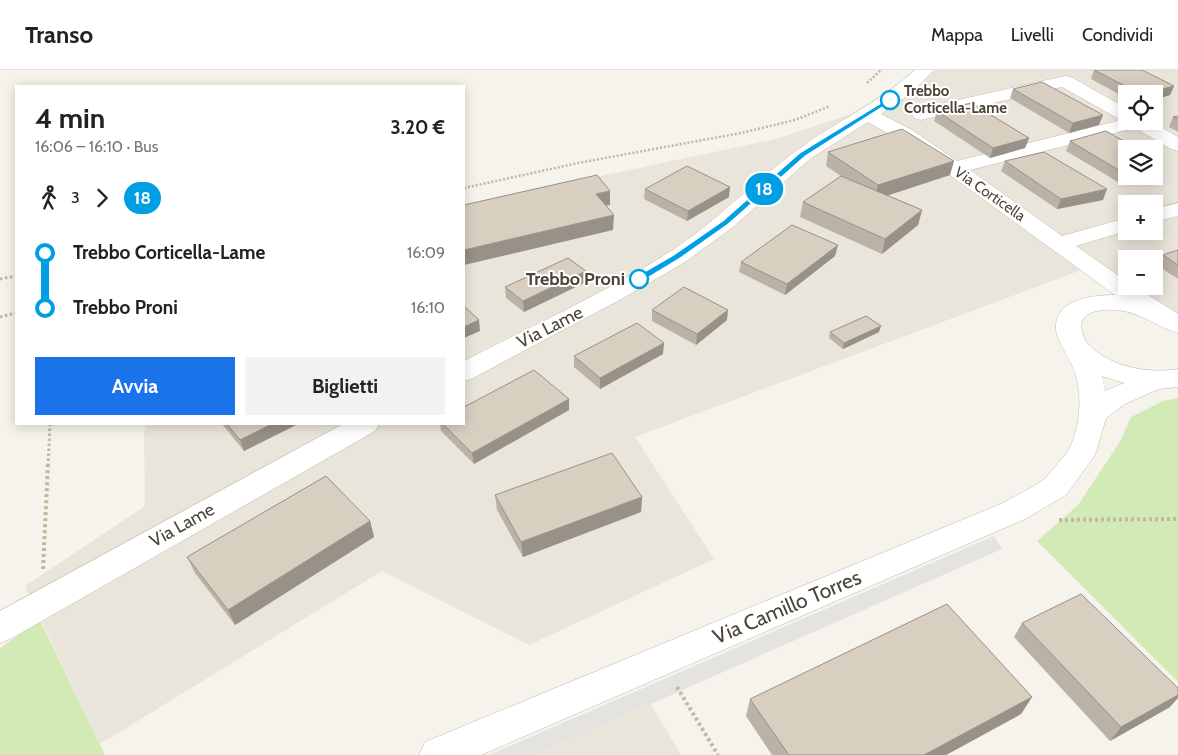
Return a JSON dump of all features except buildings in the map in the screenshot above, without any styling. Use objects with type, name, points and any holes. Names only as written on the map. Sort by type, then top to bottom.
[{"type":"street","name":"Via Lame","points":[[465,371],[617,292],[677,257],[725,222],[802,155],[869,115],[906,88],[924,70]]},
{"type":"street","points":[[921,114],[1065,81],[1118,111]]},
{"type":"street","name":"Via Corticella","points":[[869,115],[905,133],[1005,204],[1082,262],[1168,319]]},
{"type":"street","points":[[953,168],[1118,126]]},
{"type":"street","points":[[1152,130],[1178,145]]},
{"type":"street","points":[[1163,213],[1178,209]]},
{"type":"street","points":[[1058,244],[1118,226]]},
{"type":"street","points":[[1082,262],[1089,280],[1091,292],[1090,304],[1078,309],[1071,316],[1068,326],[1070,336],[1077,347],[1091,359],[1110,370],[1132,377],[1166,379]]},
{"type":"street","name":"Via Corticella","points":[[1090,304],[1122,303],[1168,319]]},
{"type":"street","name":"Via Camillo Torres","points":[[438,755],[1014,512],[1055,487],[1081,455],[1094,414],[1089,374],[1077,347]]},
{"type":"street","points":[[1094,414],[1115,397],[1166,379]]},
{"type":"street","name":"Via Lame","points":[[0,628],[363,425]]},
{"type":"path","points":[[865,84],[881,70]]},
{"type":"path","points":[[465,188],[578,163],[740,133],[795,120],[832,105]]},
{"type":"path","points":[[0,279],[15,276]]},
{"type":"path","points":[[0,317],[15,313]]},
{"type":"path","points":[[41,604],[50,425]]},
{"type":"path","points":[[1014,512],[1057,520],[1178,519]]},
{"type":"path","points":[[662,660],[718,755]]},
{"type":"shaded area","points":[[920,70],[1178,70],[1178,316],[1145,295],[1163,295],[1163,250],[1118,250],[1118,277],[1100,263],[635,437],[714,559],[529,645],[382,571],[100,744],[25,586],[145,506],[144,431],[147,425],[465,425],[465,205],[776,139],[851,114]]},
{"type":"shaded area","points":[[994,536],[1002,549],[535,755],[489,755]]},
{"type":"shaded area","points":[[651,704],[681,755],[535,755]]},
{"type":"green space","points":[[1178,398],[1178,682],[1037,541],[1078,505],[1121,440],[1131,417],[1163,401]]},
{"type":"green space","points":[[40,620],[105,755],[0,755],[0,648]]},
{"type":"bus line","name":"18","points":[[639,279],[677,257],[725,222],[802,155],[869,115],[890,100]]},
{"type":"place","name":"Trebbo Corticella-Lame","points":[[890,100]]},
{"type":"place","name":"Trebbo Proni","points":[[639,279]]}]
